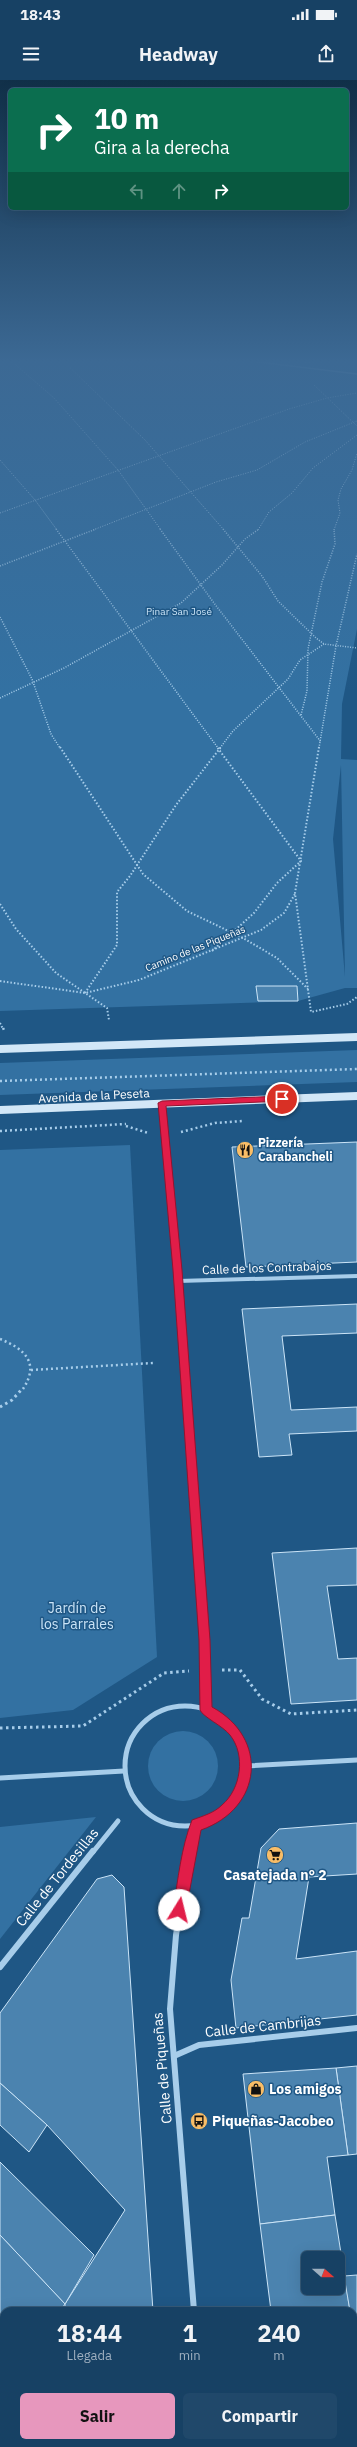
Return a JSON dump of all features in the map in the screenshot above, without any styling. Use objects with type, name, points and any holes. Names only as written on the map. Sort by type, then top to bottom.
[{"type":"street","points":[[0,1049],[357,1037]]},
{"type":"street","name":"Avenida de la Peseta","points":[[0,1110],[357,1096]]},
{"type":"street","points":[[162,1103],[178,1281],[205,1655],[206,1710]]},
{"type":"street","name":"Calle de los Contrabajos","points":[[178,1281],[357,1276]]},
{"type":"street","points":[[186,1707],[206,1710],[222,1719],[235,1732],[242,1748],[246,1766],[243,1782],[237,1797],[227,1810],[213,1819],[197,1825],[182,1826],[166,1823],[148,1813],[134,1798],[124,1770],[126,1751],[135,1732],[148,1718],[166,1710],[186,1707]]},
{"type":"street","points":[[246,1766],[357,1760]]},
{"type":"street","points":[[0,1778],[124,1770]]},
{"type":"street","name":"Calle de Tordesillas","points":[[0,1967],[118,1821]]},
{"type":"street","name":"Calle de Piqueñas","points":[[194,2307],[170,2009],[171,1978],[186,1866],[197,1825]]},
{"type":"street","name":"Calle de Cambrijas","points":[[174,2056],[199,2045],[357,2028]]},
{"type":"path","points":[[8,469],[35,500],[301,861]]},
{"type":"path","points":[[171,469],[262,576],[278,601],[312,634],[324,644],[357,648]]},
{"type":"path","points":[[0,566],[190,492],[258,469]]},
{"type":"path","points":[[0,698],[34,683],[181,603],[222,565],[237,547],[260,528],[269,512],[292,493],[312,469]]},
{"type":"path","points":[[301,715],[307,691],[309,654],[312,634],[318,613],[322,582],[335,544],[333,533],[340,513],[338,500],[341,489],[352,469]]},
{"type":"path","points":[[0,513],[118,470],[202,584],[214,603],[321,742]]},
{"type":"path","points":[[357,554],[336,646],[296,893],[311,1012],[347,1004],[357,997]]},
{"type":"path","points":[[0,617],[34,683],[51,734],[143,874],[187,911],[243,938],[277,958],[308,989]]},
{"type":"path","points":[[85,992],[116,945],[117,892],[137,865],[176,806],[233,731],[288,679],[300,660],[324,644]]},
{"type":"path","points":[[212,951],[254,912],[277,883],[301,861]]},
{"type":"path","name":"Camino de las Piqueñas","points":[[85,992],[139,980],[261,930],[284,913],[296,893]]},
{"type":"path","points":[[0,904],[16,929],[56,973],[107,1008],[109,1020]]},
{"type":"path","points":[[0,981],[85,992]]},
{"type":"path","points":[[0,1081],[357,1069]]},
{"type":"path","points":[[179,1133],[215,1123],[250,1120]]},
{"type":"path","points":[[126,1126],[146,1133]]},
{"type":"path","points":[[0,1339],[13,1343],[23,1351],[29,1360],[31,1370],[29,1382],[22,1393],[0,1407]]},
{"type":"path","points":[[31,1370],[153,1363]]},
{"type":"path","points":[[227,1670],[240,1670],[262,1699],[291,1714],[357,1710]]},
{"type":"path","points":[[0,1728],[83,1726],[164,1673],[184,1671]]},
{"type":"green space","name":"Pinar San José","points":[[0,469],[357,469],[357,629],[342,704],[341,759],[357,760],[357,988],[345,988],[298,1001],[0,1011]],"holes":[[[341,765],[345,977],[333,839]]]},
{"type":"green space","points":[[357,1050],[357,1082],[0,1095],[0,1063]]},
{"type":"green space","name":"Jardín de los Parrales","points":[[130,1145],[157,1657],[73,1710],[0,1718],[0,1150]]},
{"type":"green space","points":[[183,1731],[202,1737],[212,1747],[218,1766],[212,1785],[202,1795],[183,1801],[164,1795],[154,1785],[148,1766],[154,1747],[164,1737]]},
{"type":"green space","points":[[96,1817],[0,1939],[0,1827]]},
{"type":"building","points":[[256,986],[297,986],[298,1001],[258,1001]]},
{"type":"building","points":[[357,1142],[357,1262],[246,1267],[232,1147]]},
{"type":"building","points":[[357,1304],[357,1333],[282,1336],[291,1410],[357,1407],[357,1431],[289,1434],[292,1455],[259,1457],[242,1309]]},
{"type":"building","points":[[357,1548],[357,1585],[327,1586],[338,1659],[357,1658],[357,1700],[291,1704],[272,1553]]},
{"type":"building","points":[[357,1823],[357,1874],[309,1877],[296,1959],[357,1951],[357,2015],[236,2028],[231,1980],[242,1918],[249,1918],[261,1848],[279,1829]]},
{"type":"building","points":[[112,1875],[124,1887],[153,2307],[65,2307],[65,2304],[125,2210],[47,2125],[0,2083],[0,2013],[97,1879]]},
{"type":"building","points":[[357,2066],[357,2154],[348,2155],[336,2068]]},
{"type":"building","points":[[336,2068],[348,2155],[327,2157],[335,2215],[260,2224],[243,2074]]},
{"type":"building","points":[[0,2083],[47,2125],[29,2152],[0,2125]]},
{"type":"building","points":[[0,2162],[94,2255],[65,2304],[0,2235]]},
{"type":"building","points":[[335,2215],[341,2251],[301,2251],[301,2295],[345,2295],[345,2279],[349,2307],[270,2307],[260,2224]]},
{"type":"building","points":[[0,2235],[65,2304],[63,2307],[0,2307]]},
{"type":"building","points":[[357,2275],[357,2307],[349,2307],[345,2276]]},
{"type":"place","name":"Pizzería Carabancheli","points":[[245,1150]]},
{"type":"place","name":"Casatejada n° 2","points":[[275,1855]]},
{"type":"place","name":"Los amigos","points":[[256,2089]]},
{"type":"place","name":"Piqueñas-Jacobeo","points":[[199,2121]]},
{"type":"route","points":[[179,1910],[186,1866],[192,1839],[197,1825],[213,1819],[227,1810],[237,1797],[243,1782],[246,1766],[242,1748],[235,1732],[222,1719],[206,1710],[204,1640],[177,1270],[162,1103],[282,1099]]}]
